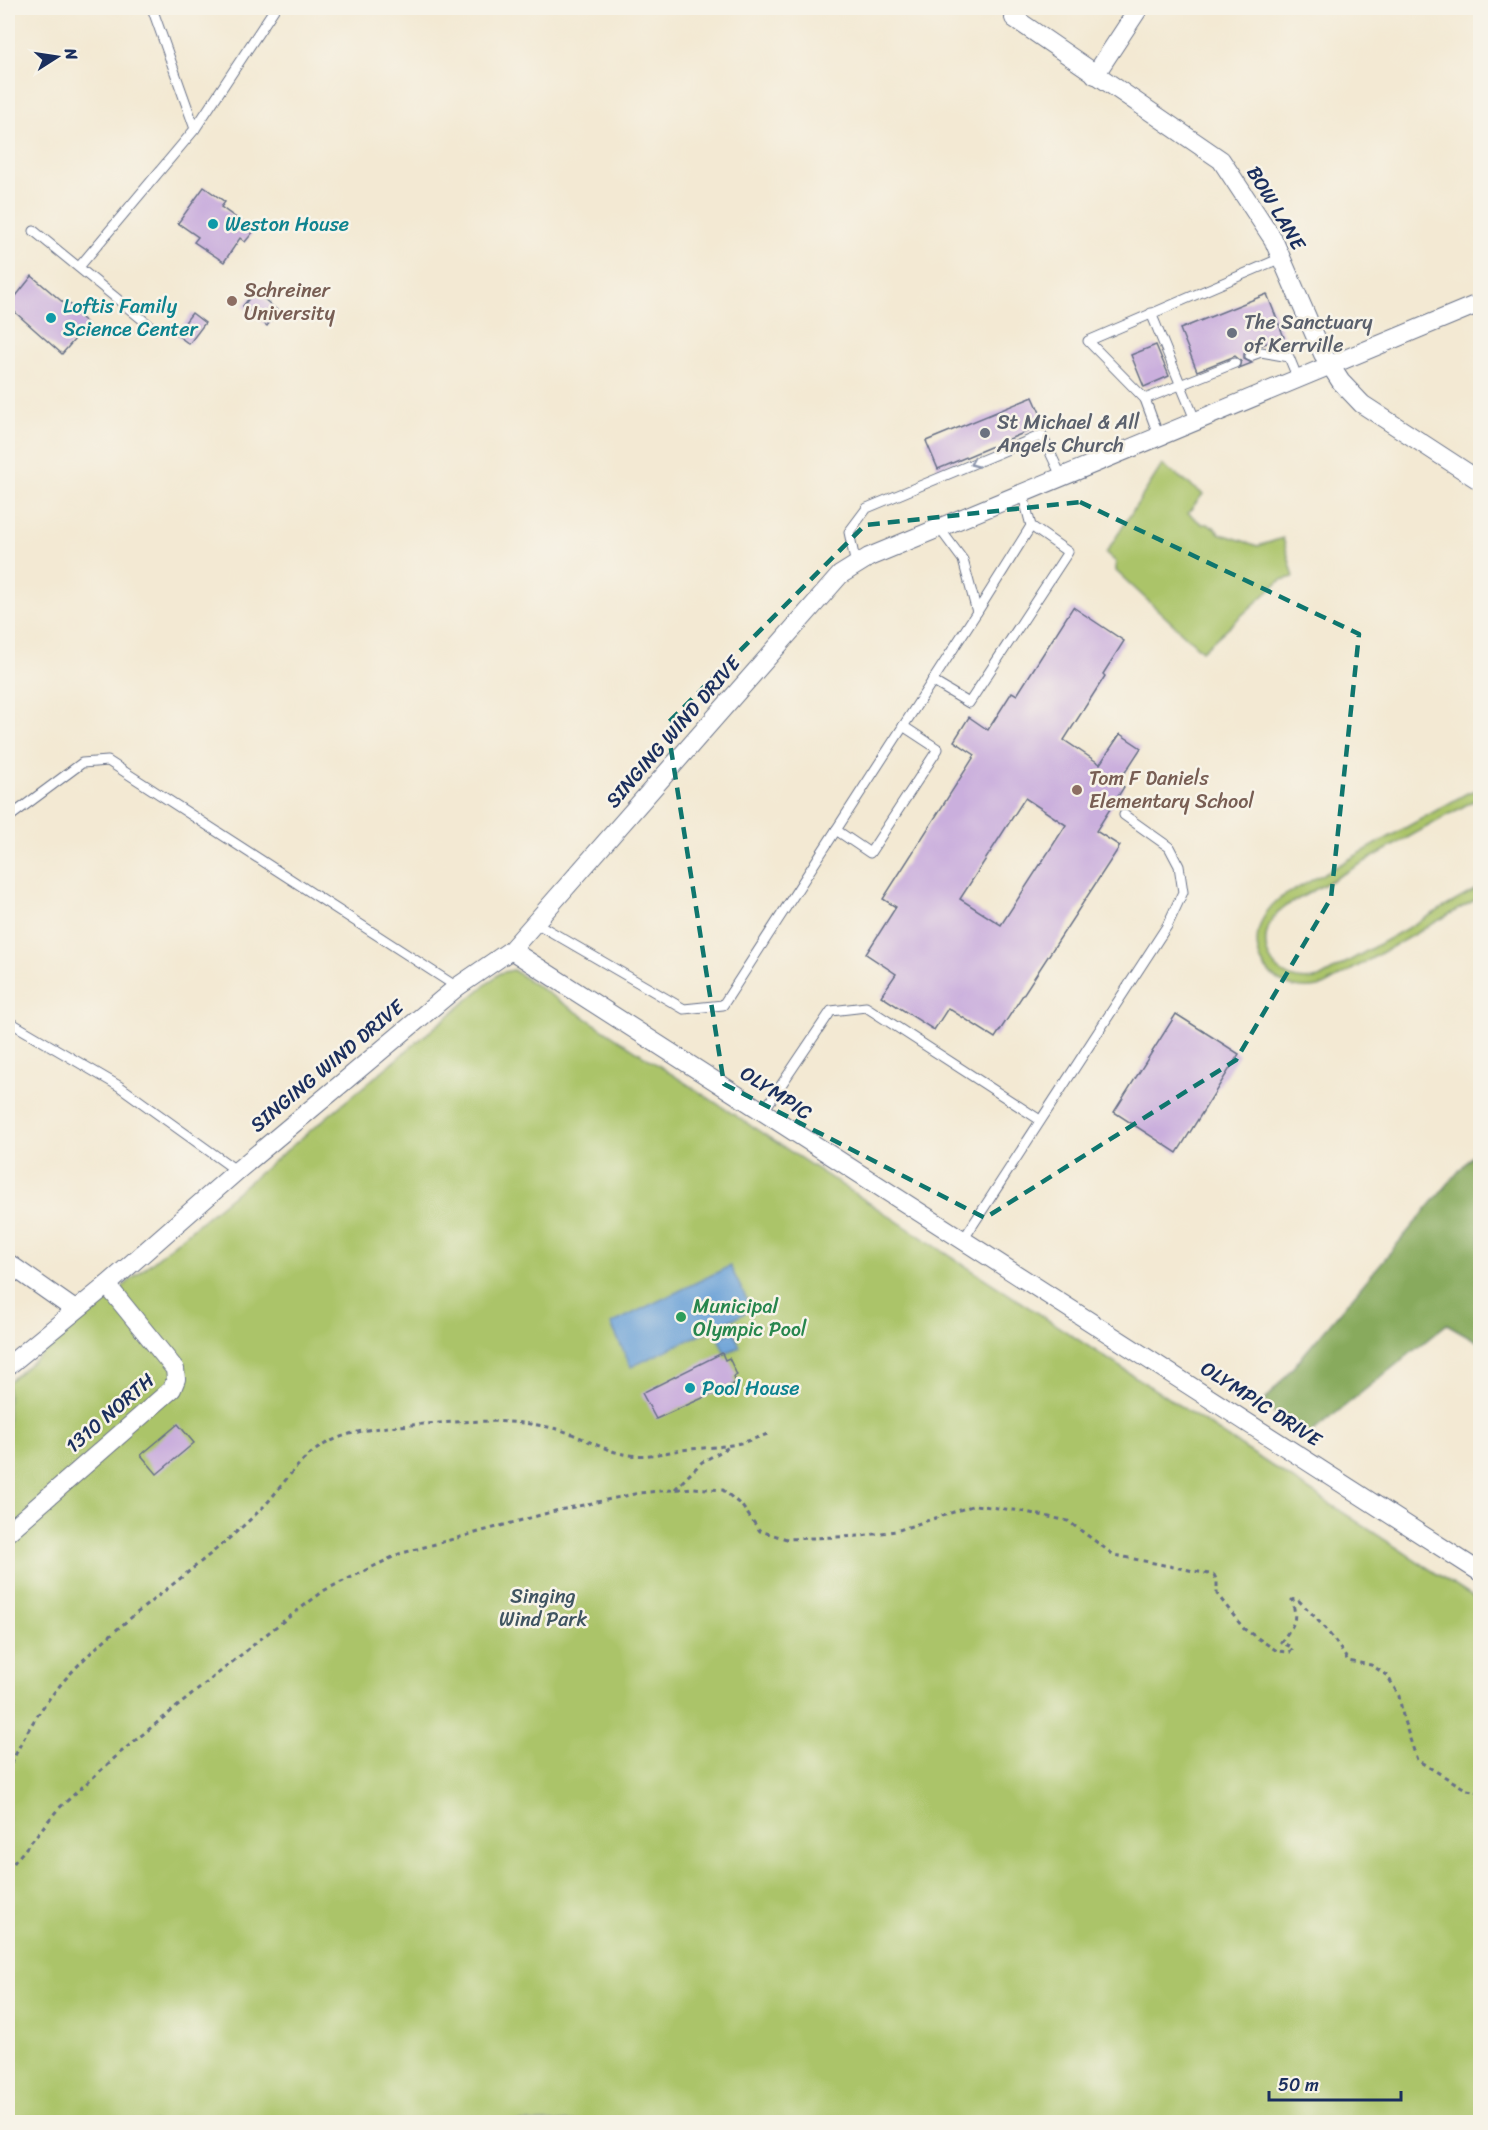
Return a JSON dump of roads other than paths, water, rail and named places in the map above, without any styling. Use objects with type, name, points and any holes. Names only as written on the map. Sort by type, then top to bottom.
[{"type":"street","points":[[1095,75],[1139,8]]},
{"type":"street","name":"BOW LANE","points":[[1014,18],[1221,160],[1273,239],[1323,354],[1341,382],[1362,404],[1480,481]]},
{"type":"street","name":"SINGING WIND DRIVE","points":[[8,1366],[107,1285],[237,1171],[457,987],[511,950],[840,575],[869,557],[1023,495],[1480,303]]},
{"type":"street","name":"OLYMPIC","points":[[511,950],[1017,1275]]},
{"type":"street","points":[[8,1263],[75,1310]]},
{"type":"street","name":"OLYMPIC DRIVE","points":[[1017,1275],[1479,1567]]},
{"type":"street","name":"1310 NORTH","points":[[8,1532],[172,1389],[176,1379],[175,1369],[107,1285]]},
{"type":"lane","points":[[152,8],[195,129]]},
{"type":"lane","points":[[79,267],[195,129],[275,8]]},
{"type":"lane","points":[[34,231],[154,329]]},
{"type":"lane","points":[[1159,437],[1145,399],[1088,341],[1281,258]]},
{"type":"lane","points":[[1151,314],[1196,422]]},
{"type":"lane","points":[[1250,356],[1261,352],[1289,357],[1298,379]]},
{"type":"lane","points":[[1145,399],[1235,363]]},
{"type":"lane","points":[[856,565],[849,532],[867,508],[1042,435],[1062,478]]},
{"type":"lane","points":[[932,681],[969,703],[1068,552],[1031,526],[1023,495]]},
{"type":"lane","points":[[536,923],[684,1009],[723,1005],[1031,526]]},
{"type":"lane","points":[[940,529],[963,560],[977,612]]},
{"type":"lane","points":[[836,830],[870,853],[938,749],[903,726]]},
{"type":"lane","points":[[8,818],[82,763],[108,761],[457,987]]},
{"type":"lane","points":[[963,1240],[1167,926],[1184,892],[1179,866],[1169,848],[1124,815]]},
{"type":"lane","points":[[763,1112],[831,1011],[866,1008],[1040,1120]]},
{"type":"lane","points":[[8,1021],[118,1086],[237,1171]]},
{"type":"water","name":"Municipal Olympic Pool","points":[[730,1266],[752,1310],[631,1367],[611,1324]]},
{"type":"water","points":[[734,1331],[740,1347],[725,1353],[718,1338]]},
{"type":"place","name":"Weston House","points":[[213,224]]},
{"type":"place","name":"Schreiner University","points":[[232,301]]},
{"type":"place","name":"Loftis Family Science Center","points":[[51,318]]},
{"type":"place","name":"The Sanctuary of Kerrville","points":[[1232,333]]},
{"type":"place","name":"St Michael & All Angels Church","points":[[985,433]]},
{"type":"place","name":"Tom F Daniels Elementary School","points":[[1077,790]]},
{"type":"place","name":"Municipal Olympic Pool","points":[[681,1317]]},
{"type":"place","name":"Pool House","points":[[690,1388]]},
{"type":"park label","name":"Singing Wind Park","points":[[543,1608]]}]
